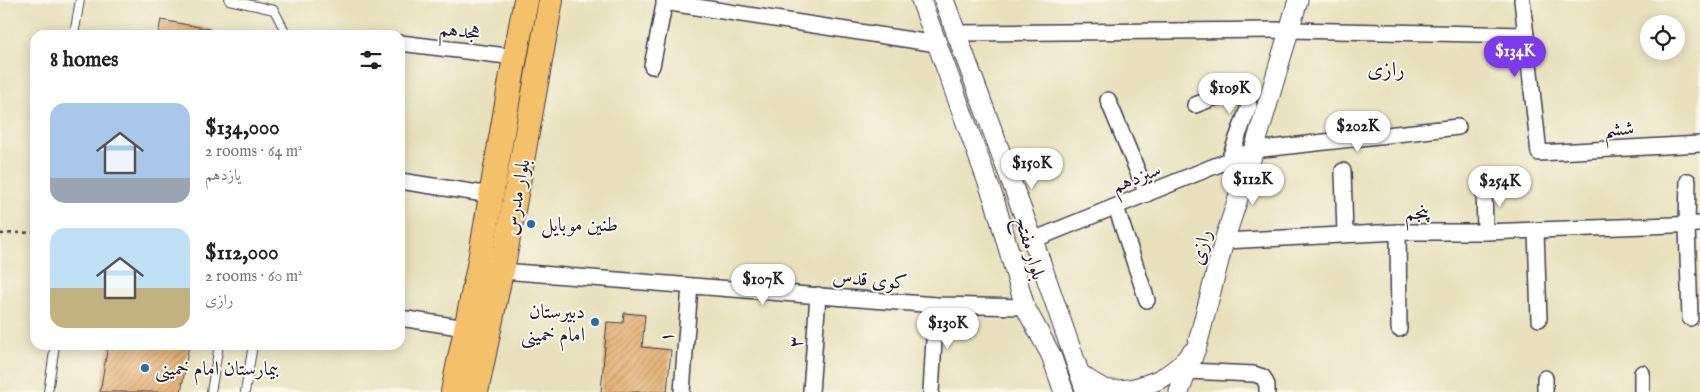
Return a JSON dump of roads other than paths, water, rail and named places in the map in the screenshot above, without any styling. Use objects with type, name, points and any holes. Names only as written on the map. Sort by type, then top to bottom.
[{"type":"main road","name":"بلوار مدرس","points":[[453,392],[466,328],[494,269],[491,195],[526,0]]},
{"type":"main road","name":"بلوار مدرس","points":[[476,392],[494,269],[551,0]]},
{"type":"street","name":"بلوار مفتح","points":[[921,0],[994,202],[1025,307],[1051,355],[1064,392]]},
{"type":"street","name":"بلوار مفتح","points":[[944,0],[1033,240],[1086,392]]},
{"type":"street","name":"رازی","points":[[1179,392],[1197,346],[1224,240],[1254,150],[1298,0]]},
{"type":"street","points":[[956,33],[1290,30],[1526,35],[1522,0]]},
{"type":"street","points":[[652,66],[664,1],[937,44]]},
{"type":"street","name":"ششم","points":[[1526,35],[1539,153],[1700,144]]},
{"type":"street","name":"هجدهم","points":[[405,44],[515,57]]},
{"type":"street","points":[[955,94],[976,87]]},
{"type":"street","points":[[1195,105],[1232,91],[1246,94],[1249,106],[1229,160]]},
{"type":"street","points":[[1108,100],[1147,194]]},
{"type":"street","name":"سیزدهم","points":[[1033,240],[1254,150],[1458,127]]},
{"type":"street","points":[[1343,171],[1344,234]]},
{"type":"street","points":[[405,181],[491,195]]},
{"type":"street","points":[[1688,181],[1694,225],[1690,318]]},
{"type":"street","points":[[1484,185],[1485,232]]},
{"type":"street","points":[[1116,207],[1147,300]]},
{"type":"street","name":"پنجم","points":[[1224,240],[1398,232],[1536,231],[1694,225]]},
{"type":"street","points":[[1536,231],[1539,319]]},
{"type":"street","points":[[1398,232],[1400,329]]},
{"type":"street","name":"کوی قدس","points":[[494,269],[936,305],[1025,307]]},
{"type":"street","name":"۱","points":[[682,392],[690,286]]},
{"type":"street","name":"۳","points":[[811,392],[818,295]]},
{"type":"street","points":[[930,392],[936,305]]},
{"type":"street","points":[[405,319],[466,328]]},
{"type":"street","points":[[1079,373],[1106,389],[1122,390],[1138,387],[1156,382],[1173,372],[1197,346]]},
{"type":"street","points":[[1188,371],[1254,374],[1263,377],[1267,385],[1267,392]]},
{"type":"street","points":[[1642,374],[1642,392]]},
{"type":"lane","points":[[75,30],[80,0]]},
{"type":"lane","points":[[229,0],[274,10],[284,30]]},
{"type":"lane","points":[[48,392],[54,350]]},
{"type":"lane","points":[[211,392],[218,350]]},
{"type":"lane","points":[[245,392],[252,350]]},
{"type":"place","name":"طنین موبایل","points":[[531,224]]},
{"type":"place","name":"دبیرستان امام خمینی","points":[[595,322]]},
{"type":"place","name":"بیمارستان امام خمینی","points":[[145,368]]},
{"type":"district","name":"رازی","points":[[1386,69]]}]
